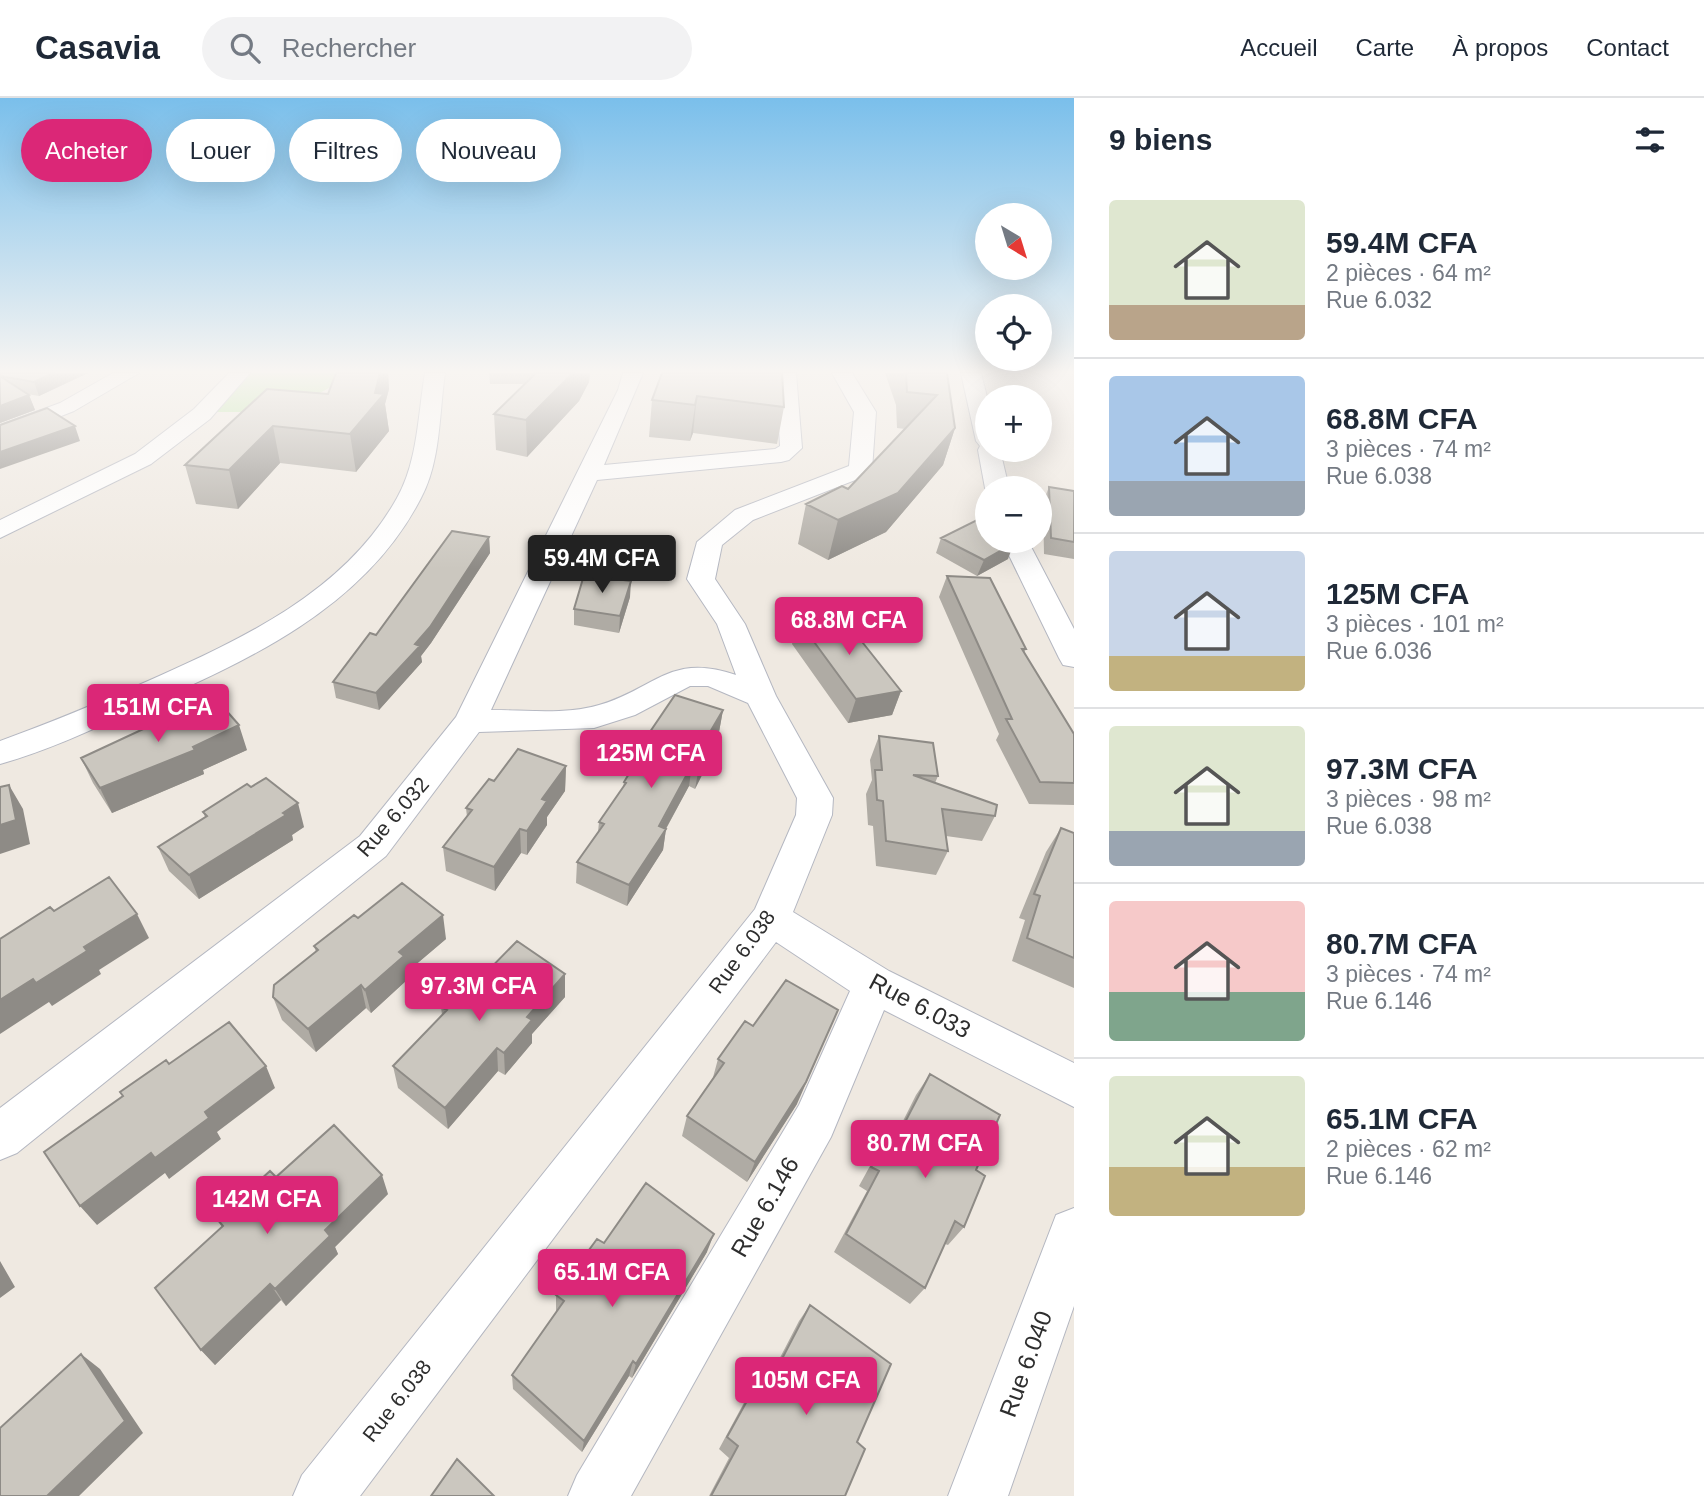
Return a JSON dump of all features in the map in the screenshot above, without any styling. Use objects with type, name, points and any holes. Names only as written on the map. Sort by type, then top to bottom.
[{"type":"street","points":[[0,530],[143,459],[170,438]]},
{"type":"street","points":[[0,753],[54,734],[233,654],[292,620],[338,587],[372,553],[409,498],[419,475],[425,438]]},
{"type":"street","name":"Rue 6.032","points":[[0,1137],[373,846],[419,791],[470,721],[604,438]]},
{"type":"street","points":[[586,474],[781,455],[792,448],[791,438]]},
{"type":"street","name":"Rue 6.038","points":[[323,1496],[771,918],[814,815],[815,798],[760,696],[731,624],[701,579],[710,542],[744,515],[860,470],[863,438]]},
{"type":"street","points":[[1021,553],[1074,658]]},
{"type":"street","points":[[470,721],[594,717],[617,712],[643,700],[669,681],[703,676],[760,696]]},
{"type":"street","name":"Rue 6.033","points":[[771,918],[874,984],[1074,1086]]},
{"type":"street","name":"Rue 6.146","points":[[598,1496],[815,1121],[874,984]]},
{"type":"street","name":"Rue 6.040","points":[[978,1496],[1074,1233]]},
{"type":"building","points":[[0,438],[40,438],[0,452]]},
{"type":"building","points":[[214,438],[261,438],[229,470],[185,465]]},
{"type":"building","points":[[896,438],[946,438],[898,493],[838,520],[806,504],[842,486],[848,489]]},
{"type":"building","points":[[1052,487],[1074,491],[1074,542],[1052,538]]},
{"type":"building","points":[[975,521],[975,553],[996,553],[984,560],[941,538]]},
{"type":"building","points":[[452,531],[489,537],[430,627],[415,644],[420,646],[376,693],[333,682],[370,633],[376,635]]},
{"type":"building","points":[[584,575],[631,581],[620,616],[574,609]]},
{"type":"building","points":[[947,576],[990,578],[1026,649],[1022,649],[1074,734],[1074,783],[1040,782],[1006,719],[1012,719]]},
{"type":"building","points":[[840,614],[901,691],[856,699],[798,620]]},
{"type":"building","points":[[675,695],[723,710],[706,739],[712,741],[699,767],[692,765],[659,826],[666,829],[629,885],[577,862],[604,824],[599,822],[626,783],[624,782],[644,749],[639,748]]},
{"type":"building","points":[[217,700],[239,725],[193,747],[195,750],[100,788],[81,758],[169,717],[171,720]]},
{"type":"building","points":[[879,736],[933,743],[938,776],[913,775],[997,805],[995,816],[942,809],[948,851],[886,841],[883,801],[877,800],[875,770],[882,770]]},
{"type":"building","points":[[518,749],[566,766],[542,799],[547,801],[527,831],[520,829],[494,867],[443,847],[472,810],[466,808],[489,779],[494,781]]},
{"type":"building","points":[[266,778],[298,803],[283,813],[286,815],[189,875],[158,847],[207,816],[203,812],[247,784],[251,787]]},
{"type":"building","points":[[9,785],[16,820],[0,825],[0,787]]},
{"type":"building","points":[[1061,828],[1074,833],[1074,958],[1027,938],[1040,896],[1034,894]]},
{"type":"building","points":[[109,877],[137,914],[84,947],[87,951],[36,983],[33,979],[0,1000],[0,939],[50,907],[54,911]]},
{"type":"building","points":[[402,883],[443,915],[399,952],[404,956],[365,990],[361,985],[308,1029],[273,997],[274,985],[318,950],[314,946],[354,915],[358,918]]},
{"type":"building","points":[[517,941],[565,974],[527,1017],[532,1020],[504,1053],[497,1048],[445,1108],[393,1066],[447,1010],[441,1007],[471,977],[477,982]]},
{"type":"building","points":[[786,980],[838,1010],[806,1082],[755,1162],[687,1116],[724,1063],[718,1059],[745,1021],[753,1026]]},
{"type":"building","points":[[229,1022],[266,1066],[205,1112],[209,1118],[155,1158],[151,1153],[80,1206],[44,1152],[123,1096],[120,1092],[166,1060],[169,1064]]},
{"type":"building","points":[[930,1074],[1000,1115],[976,1170],[985,1176],[964,1227],[955,1221],[925,1288],[846,1234],[879,1171],[871,1167],[894,1123],[902,1128]]},
{"type":"building","points":[[334,1125],[382,1175],[325,1230],[330,1236],[275,1289],[270,1284],[201,1350],[155,1288],[223,1226],[217,1219],[270,1171],[276,1177]]},
{"type":"building","points":[[646,1183],[714,1234],[636,1364],[633,1361],[584,1441],[512,1375],[564,1301],[556,1295],[597,1239],[604,1243]]},
{"type":"building","points":[[810,1305],[891,1364],[857,1442],[865,1449],[845,1496],[711,1496],[738,1446],[727,1437],[763,1372],[772,1378]]},
{"type":"building","points":[[81,1354],[125,1421],[47,1496],[0,1496],[0,1428]]},
{"type":"building","points":[[457,1459],[494,1496],[431,1496]]}]
